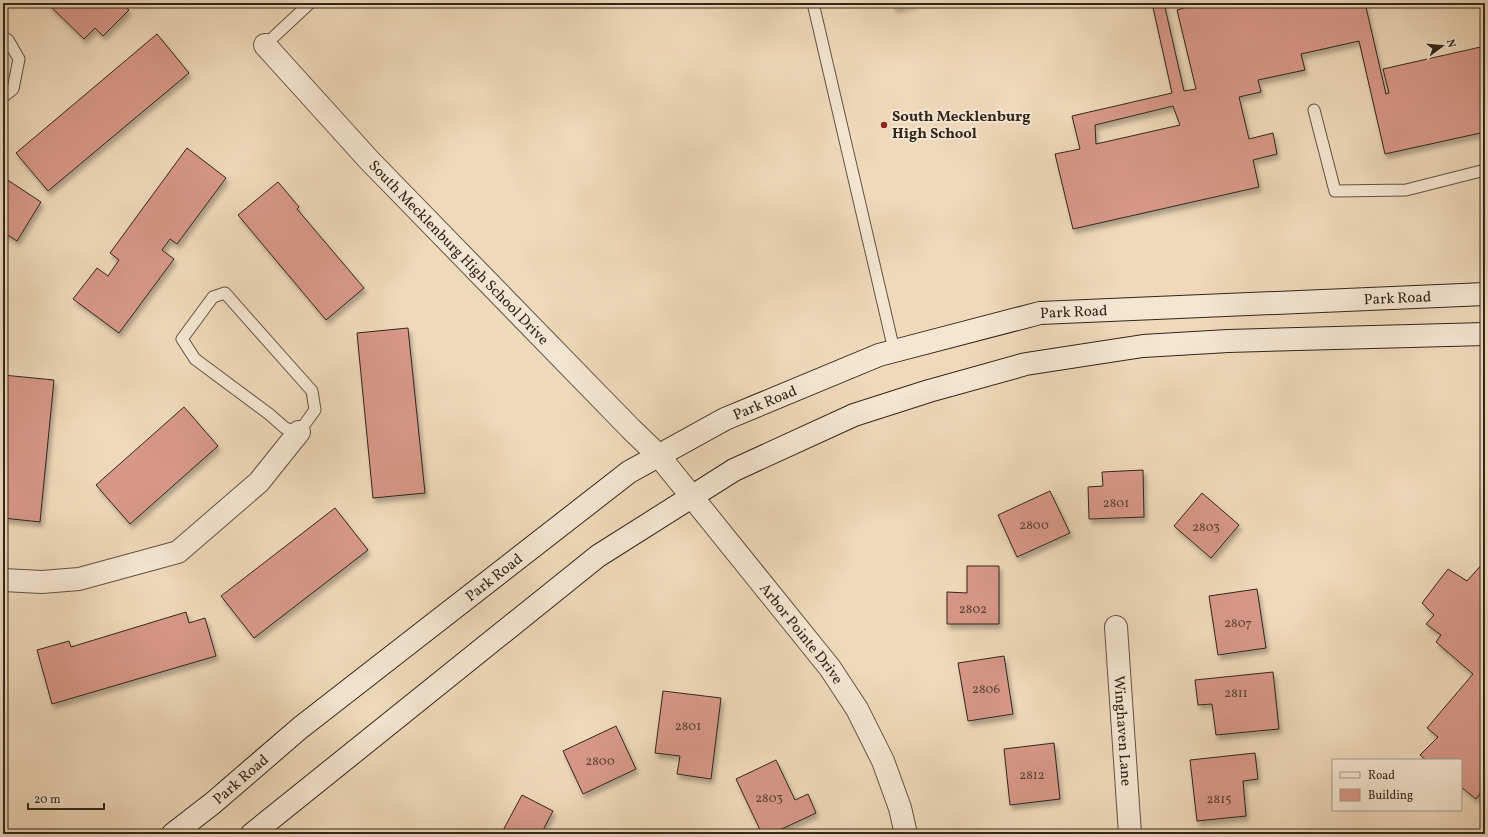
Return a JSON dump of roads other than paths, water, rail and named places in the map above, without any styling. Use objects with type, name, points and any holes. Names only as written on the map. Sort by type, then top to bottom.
[{"type":"main road","name":"South Mecklenburg High School Drive","points":[[265,45],[369,160],[631,430],[659,456]]},
{"type":"main road","name":"Park Road","points":[[172,834],[213,803],[300,728],[625,475],[725,419],[879,355],[1040,313],[1485,294]]},
{"type":"main road","points":[[252,834],[598,556],[734,470],[854,415],[929,391],[1026,364],[1143,346],[1228,341],[1485,334]]},
{"type":"main road","points":[[3,580],[42,582],[79,579],[178,552],[259,482],[299,432]]},
{"type":"main road","name":"Arbor Pointe Drive","points":[[659,456],[690,497],[830,668],[857,709],[883,761],[900,808],[906,834]]},
{"type":"main road","name":"Winghaven Lane","points":[[1116,627],[1130,834]]},
{"type":"lane","points":[[265,45],[310,3]]},
{"type":"lane","points":[[813,3],[894,350]]},
{"type":"lane","points":[[3,37],[8,40],[19,58],[13,89],[3,97]]},
{"type":"lane","points":[[1314,110],[1335,191],[1406,190],[1485,170]]},
{"type":"lane","points":[[225,294],[312,391],[315,410],[299,432],[285,428],[270,414],[195,359],[182,339],[213,297],[225,294]]},
{"type":"place","name":"South Mecklenburg High School","points":[[884,125]]}]
